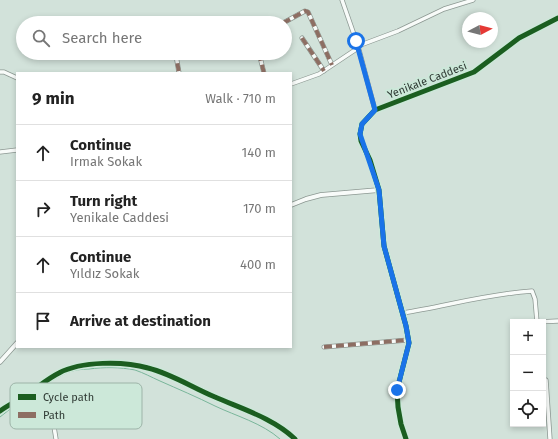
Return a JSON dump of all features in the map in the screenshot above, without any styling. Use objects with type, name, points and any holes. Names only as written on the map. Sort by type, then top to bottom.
[{"type":"street","points":[[342,0],[358,47],[375,110]]},
{"type":"street","points":[[292,84],[310,79],[358,47],[398,31],[444,9],[473,0]]},
{"type":"street","points":[[292,18],[305,11],[308,12],[332,65]]},
{"type":"street","name":"Yenikale Caddesi","points":[[406,439],[400,418],[397,390],[409,343],[403,313],[384,246],[379,190],[360,134],[362,124],[375,110],[474,72],[519,38],[558,18]]},
{"type":"street","points":[[302,38],[324,71]]},
{"type":"street","points":[[177,60],[179,72]]},
{"type":"street","points":[[261,60],[264,72]]},
{"type":"street","points":[[0,72],[4,72],[16,78]]},
{"type":"street","points":[[0,152],[16,150]]},
{"type":"street","points":[[292,205],[321,195],[379,190]]},
{"type":"street","points":[[403,313],[443,306],[475,298],[532,292],[535,299],[537,322],[558,321]]},
{"type":"street","points":[[324,346],[408,340]]},
{"type":"street","points":[[0,362],[16,344]]},
{"type":"street","points":[[43,383],[59,373],[74,367],[102,364],[128,364],[148,368],[175,377],[207,394],[276,424],[287,431],[295,439]]},
{"type":"street","points":[[546,380],[550,439]]},
{"type":"street","points":[[0,411],[10,405]]},
{"type":"street","points":[[54,429],[56,439]]},
{"type":"waterway","points":[[48,383],[66,373],[80,369],[118,368],[135,370],[257,424],[273,433],[280,439]]},
{"type":"waterway","points":[[0,417],[10,409]]},
{"type":"marked path","points":[[292,18],[305,11],[308,12],[332,65]]},
{"type":"marked path","points":[[302,38],[324,71]]},
{"type":"marked path","points":[[177,60],[179,72]]},
{"type":"marked path","points":[[261,60],[264,72]]},
{"type":"marked path","points":[[324,347],[408,340]]},
{"type":"cycle path","points":[[406,439],[401,424],[397,390],[409,343],[406,326],[384,246],[379,190],[370,160],[361,141],[360,134],[362,124],[375,110],[474,72],[519,38],[558,18]]},
{"type":"cycle path","points":[[43,383],[68,369],[90,364],[115,363],[148,368],[174,377],[267,420],[277,425],[295,439]]},
{"type":"cycle path","points":[[0,411],[10,405]]},
{"type":"route","points":[[356,41],[375,110],[362,124],[360,134],[379,190],[384,246],[406,326],[409,343],[397,390]]}]
